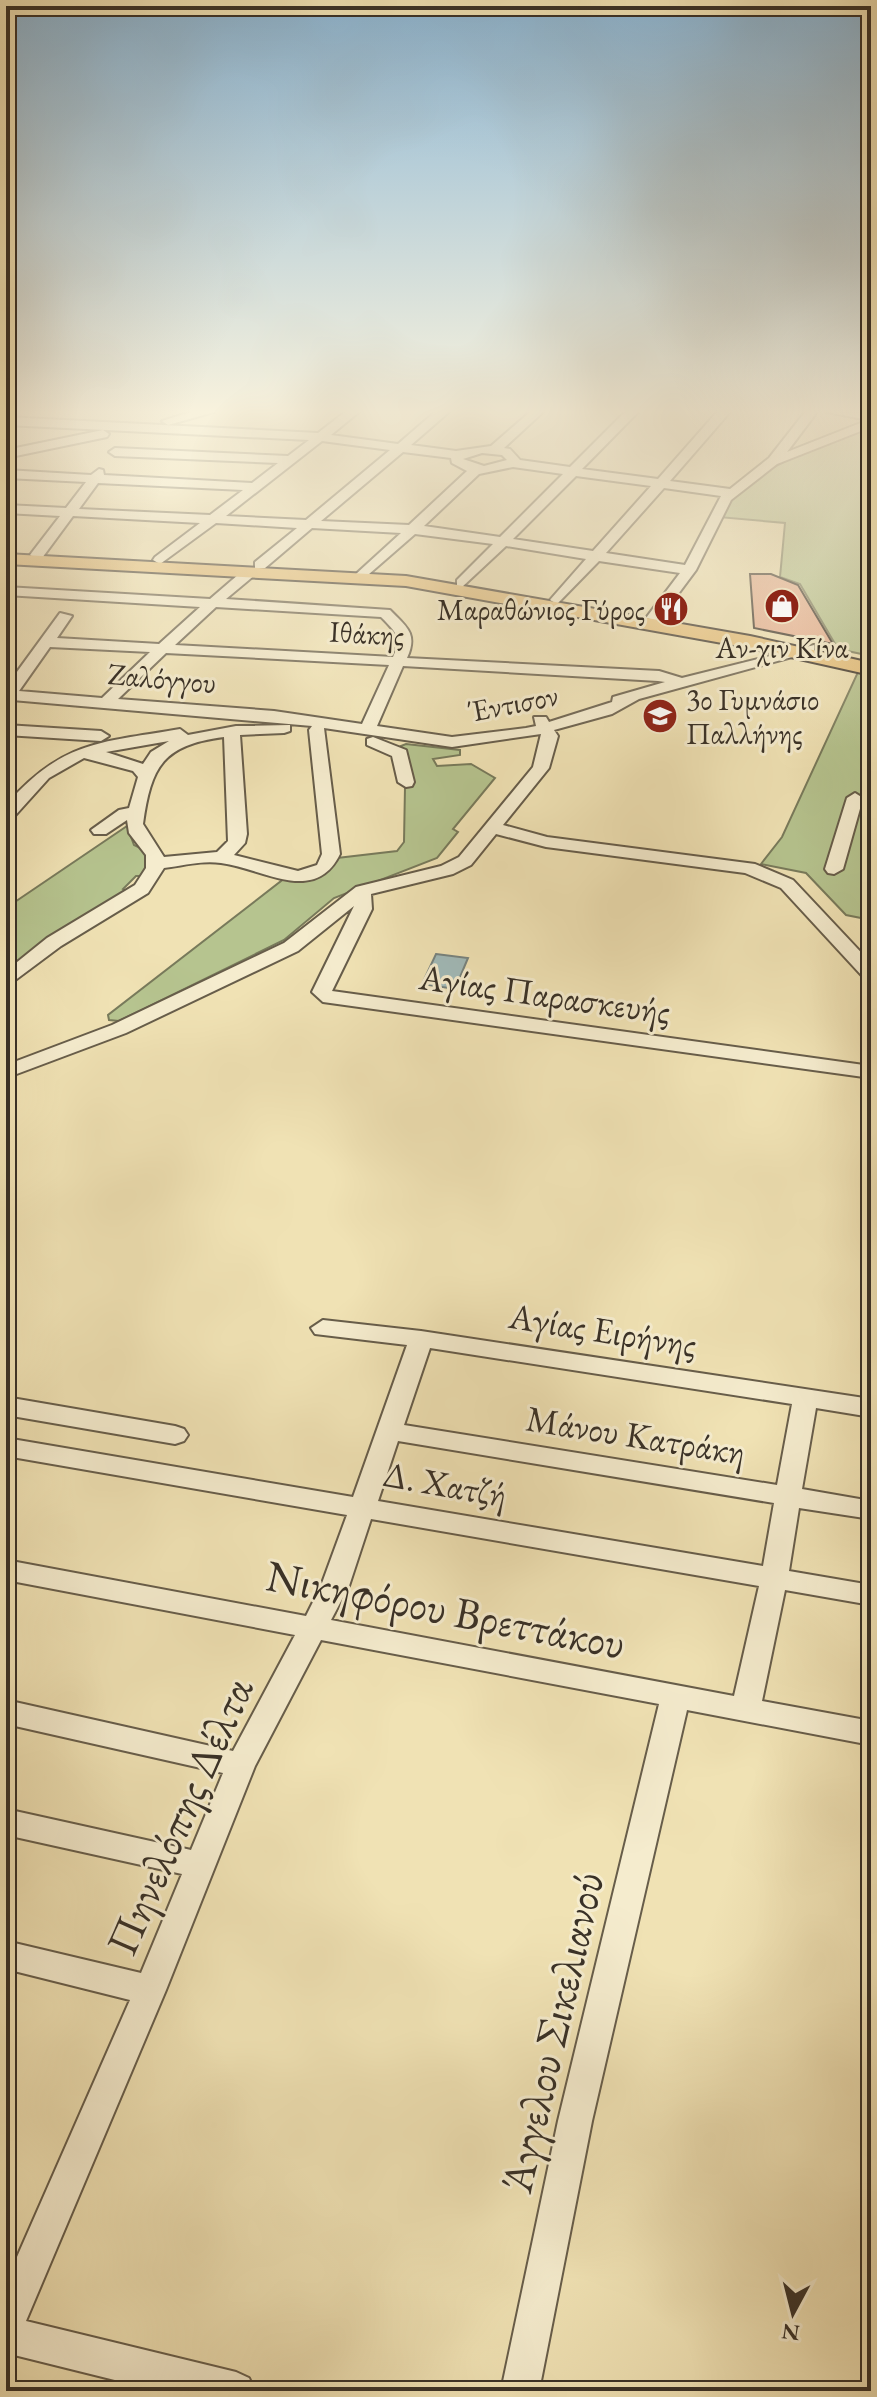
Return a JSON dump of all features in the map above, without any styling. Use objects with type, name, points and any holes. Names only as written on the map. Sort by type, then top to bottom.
[{"type":"main road","points":[[6,556],[160,560],[256,568]]},
{"type":"main road","points":[[6,556],[363,574],[462,583],[653,618],[803,650],[871,669]]},
{"type":"main road","points":[[363,574],[871,661]]},
{"type":"street","points":[[37,555],[59,524]]},
{"type":"street","points":[[160,560],[204,524]]},
{"type":"street","points":[[106,702],[213,602],[306,524],[411,529],[689,570]]},
{"type":"street","points":[[363,574],[417,524]]},
{"type":"street","points":[[462,583],[521,524]]},
{"type":"street","points":[[557,600],[625,524]]},
{"type":"street","points":[[653,618],[689,570],[711,524]]},
{"type":"street","points":[[6,591],[385,613],[406,635],[400,660],[367,730]]},
{"type":"street","points":[[7,696],[65,616]]},
{"type":"street","name":"Ιθάκης","points":[[47,642],[659,676],[684,683]]},
{"type":"street","name":"Έντισον","points":[[406,738],[464,737],[539,725],[613,708],[632,698],[803,650]]},
{"type":"street","points":[[6,671],[26,673]]},
{"type":"street","name":"Ζαλόγγου","points":[[7,696],[106,702],[313,725]]},
{"type":"street","points":[[6,815],[14,798],[54,767],[100,746],[239,723],[313,725],[396,749],[402,757],[406,782]]},
{"type":"street","points":[[6,981],[54,942],[142,889],[156,863],[152,852],[135,834],[137,811],[148,770],[169,746],[232,732],[313,725]]},
{"type":"street","points":[[156,863],[222,857],[293,876],[313,873],[329,861],[313,725]]},
{"type":"street","name":"Έντισον","points":[[313,725],[461,742],[501,738],[539,725]]},
{"type":"street","points":[[6,1072],[119,1029],[291,947],[362,891],[455,866],[470,855],[494,828],[541,768],[546,750],[539,725]]},
{"type":"street","points":[[6,730],[100,746],[148,770]]},
{"type":"street","points":[[222,857],[238,837],[232,732]]},
{"type":"street","points":[[501,738],[524,741],[546,750]]},
{"type":"street","points":[[834,869],[855,798]]},
{"type":"street","points":[[100,830],[125,814],[137,811]]},
{"type":"street","points":[[494,828],[546,842],[749,868],[787,884],[871,974]]},
{"type":"street","name":"Αγίας Παρασκευής","points":[[362,891],[363,909],[322,992],[330,998],[871,1072]]},
{"type":"street","name":"Αγίας Ειρήνης","points":[[323,1328],[421,1339],[871,1408]]},
{"type":"street","name":"Πηνελόπης Δέλτα","points":[[6,2324],[150,1990],[241,1765],[335,1586],[421,1339]]},
{"type":"street","points":[[746,1708],[774,1578],[805,1398]]},
{"type":"street","points":[[6,1406],[175,1435]]},
{"type":"street","name":"Μάνου Κατράκη","points":[[389,1431],[871,1510]]},
{"type":"street","name":"Δ. Χατζή","points":[[6,1447],[871,1595]]},
{"type":"street","name":"Νικηφόρου Βρεττάκου","points":[[6,1570],[871,1733]]},
{"type":"street","name":"Άγγελου Σικελιανού","points":[[520,2391],[575,2121],[676,1695]]},
{"type":"street","points":[[6,1712],[241,1765]]},
{"type":"street","points":[[6,1822],[201,1865]]},
{"type":"street","points":[[6,1955],[150,1990]]},
{"type":"street","points":[[6,2335],[236,2391]]},
{"type":"green space","points":[[785,524],[871,524],[871,656],[838,649],[800,584],[780,577]]},
{"type":"green space","points":[[858,672],[871,674],[871,920],[846,915],[806,873],[761,864],[782,837]]},
{"type":"green space","points":[[401,746],[460,750],[460,755],[433,759],[437,766],[471,764],[495,778],[453,829],[458,832],[437,858],[334,898],[284,940],[119,1021],[109,1020],[108,1015],[285,878],[337,858],[397,851],[404,842],[405,787],[413,782],[407,754]]},
{"type":"green space","points":[[127,826],[134,845],[149,852],[146,876],[136,876],[123,889],[130,893],[6,971],[6,908]]},
{"type":"water","points":[[436,954],[468,958],[455,989],[422,984]]},
{"type":"building","name":"Αν-χιν Κίνα","points":[[750,574],[771,574],[798,585],[833,644],[754,628]]},
{"type":"place","name":"Αν-χιν Κίνα","points":[[782,606]]},
{"type":"place","name":"Μαραθώνιος Γύρος","points":[[671,609]]},
{"type":"place","name":"3ο Γυμνάσιο Παλλήνης","points":[[660,716]]}]
